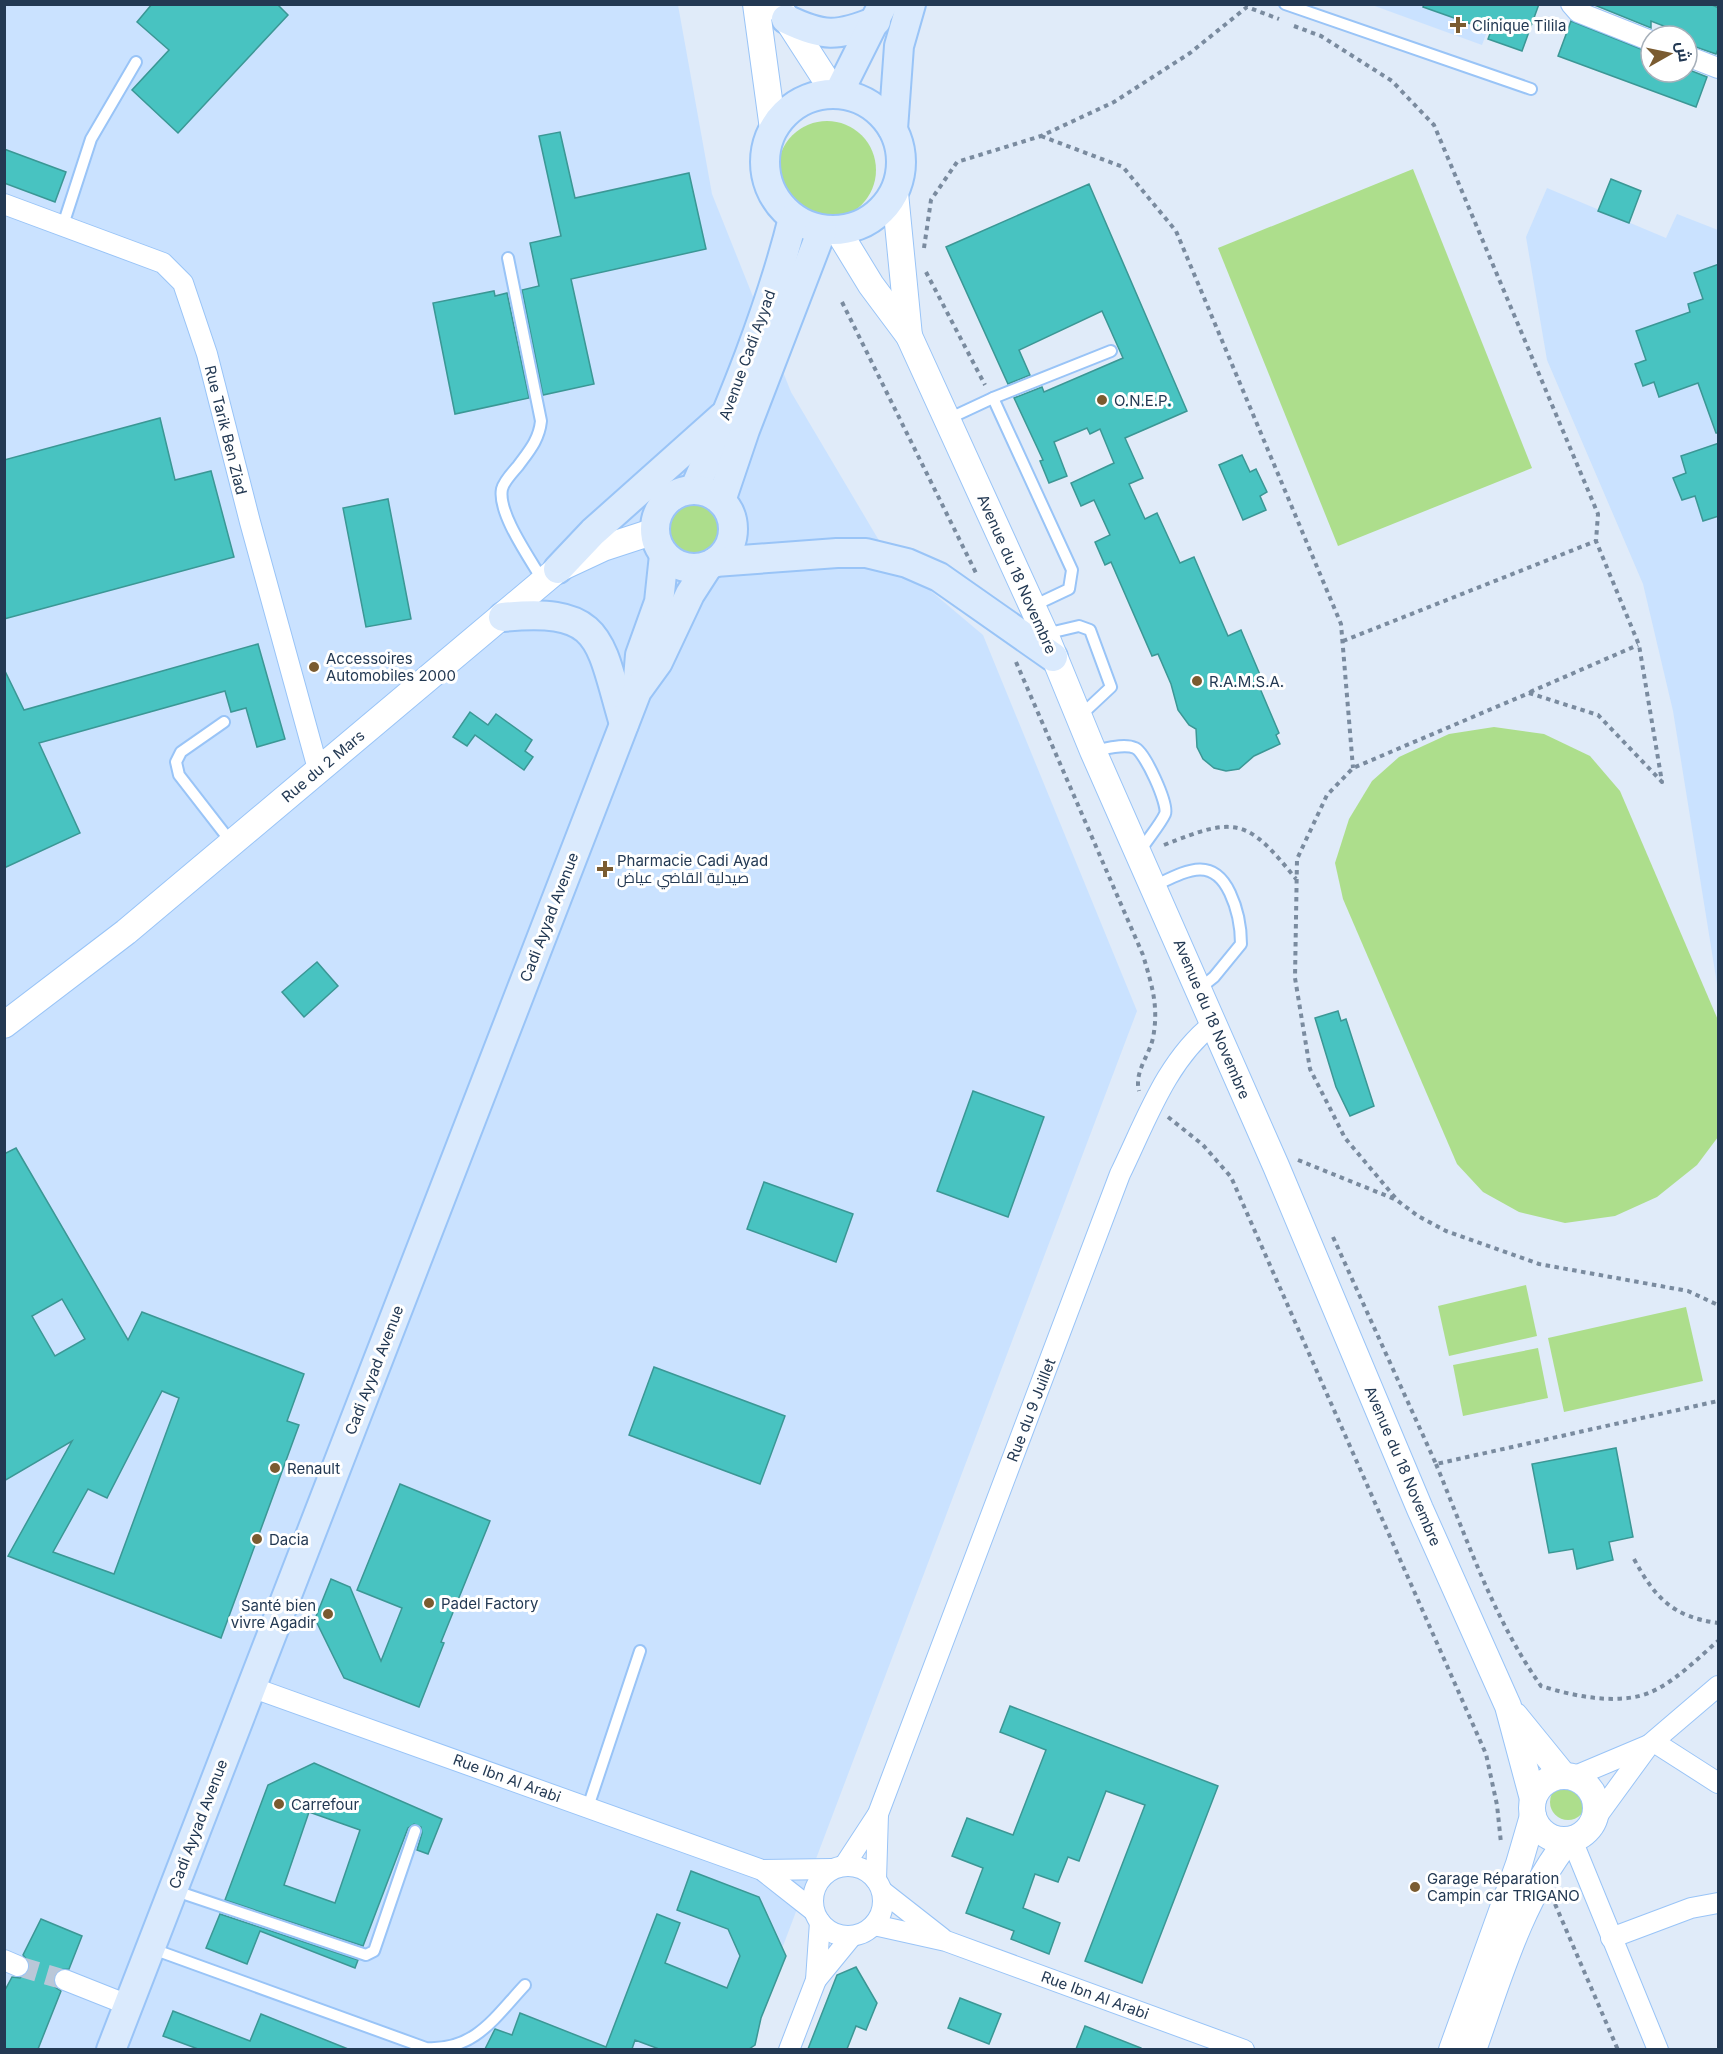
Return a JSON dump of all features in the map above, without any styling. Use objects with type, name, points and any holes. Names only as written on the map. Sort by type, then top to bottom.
[{"type":"main road","points":[[893,129],[899,46],[911,4]]},
{"type":"main road","points":[[781,12],[814,32],[832,34],[849,32],[880,13]]},
{"type":"main road","points":[[837,94],[880,13]]},
{"type":"main road","points":[[837,94],[870,104],[893,129],[900,149],[901,172],[895,193],[881,212],[868,221],[830,231],[793,218],[776,200],[766,178],[766,153],[773,129],[784,114],[799,103],[816,96],[837,94]]},
{"type":"main road","name":"Avenue Cadi Ayyad","points":[[694,490],[728,411],[785,253],[793,218]]},
{"type":"main road","name":"Avenue Cadi Ayyad","points":[[721,501],[749,419],[830,231]]},
{"type":"main road","points":[[551,575],[592,532],[728,411]]},
{"type":"main road","points":[[694,490],[708,493],[721,501],[729,512],[732,533],[725,553],[711,564],[690,594],[658,662],[637,691],[640,655],[659,602],[660,543],[657,515],[665,502],[678,493],[694,490]]},
{"type":"main road","points":[[660,543],[684,567],[837,553],[866,553],[908,563],[939,577],[1049,646]]},
{"type":"main road","points":[[503,617],[539,613],[560,616],[576,621],[590,630],[605,659],[624,724]]},
{"type":"main road","name":"Cadi Ayyad Avenue","points":[[111,2049],[637,691]]},
{"type":"street","points":[[756,4],[773,129]]},
{"type":"street","points":[[1571,4],[1578,12],[1639,36]]},
{"type":"street","points":[[781,12],[837,94]]},
{"type":"street","points":[[1699,60],[1719,68]]},
{"type":"street","name":"Avenue du 18 Novembre","points":[[895,193],[909,336]]},
{"type":"street","name":"Rue Tarik Ben Ziad","points":[[4,204],[163,263],[183,283],[207,354],[250,522],[318,769]]},
{"type":"street","name":"Avenue du 18 Novembre","points":[[830,231],[909,336],[1032,607],[1199,989],[1420,1509],[1508,1706],[1533,1807]]},
{"type":"street","name":"Rue du 2 Mars","points":[[4,1025],[126,933],[551,575],[603,548],[660,543]]},
{"type":"street","name":"Rue du 9 Juillet","points":[[838,1868],[878,1814],[1120,1174],[1152,1107],[1182,1054],[1195,1038],[1214,1024]]},
{"type":"street","points":[[1473,2049],[1522,1915],[1542,1876],[1570,1840],[1588,1830],[1651,1744],[1719,1686]]},
{"type":"street","name":"Rue Ibn Al Arabi","points":[[251,1687],[762,1870],[817,1916]]},
{"type":"street","name":"Avenue du 18 Novembre","points":[[1508,1706],[1568,1776]]},
{"type":"street","points":[[1452,2049],[1519,1864],[1533,1807],[1544,1782],[1568,1776],[1651,1744]]},
{"type":"street","points":[[1651,1744],[1719,1783]]},
{"type":"street","points":[[1568,1776],[1583,1781],[1595,1798],[1595,1819]]},
{"type":"street","points":[[1533,1807],[1546,1835],[1570,1840]]},
{"type":"street","name":"Rue du 9 Juillet","points":[[878,1814],[879,1885]]},
{"type":"street","points":[[1570,1840],[1658,2049]]},
{"type":"street","points":[[789,2049],[816,1980],[852,1936],[874,1925],[880,1915],[879,1885],[867,1871],[856,1866],[838,1868],[822,1876],[816,1887],[816,1980]]},
{"type":"street","name":"Rue Ibn Al Arabi","points":[[762,1870],[838,1868]]},
{"type":"street","name":"Rue Ibn Al Arabi","points":[[879,1885],[946,1941]]},
{"type":"street","points":[[1611,1938],[1691,1908],[1719,1903]]},
{"type":"street","points":[[817,1916],[829,1930],[840,1935],[852,1936]]},
{"type":"street","name":"Rue Ibn Al Arabi","points":[[874,1925],[946,1941],[1223,2046],[1244,2049]]},
{"type":"street","points":[[65,1980],[128,2005]]},
{"type":"lane","points":[[1286,4],[1531,89]]},
{"type":"lane","points":[[63,225],[91,139],[136,62]]},
{"type":"lane","points":[[508,258],[541,421],[540,434],[503,486],[501,497],[504,511],[551,575]]},
{"type":"lane","points":[[948,419],[993,398],[1112,351]]},
{"type":"lane","points":[[993,398],[1072,570],[1069,589],[1032,607]]},
{"type":"lane","points":[[1049,646],[1067,627],[1084,626],[1090,630],[1111,687],[1079,717]]},
{"type":"lane","points":[[224,722],[181,752],[176,762],[179,775],[231,843]]},
{"type":"lane","points":[[1093,751],[1120,747],[1136,748],[1143,754],[1165,800],[1166,813],[1139,853]]},
{"type":"lane","points":[[1154,886],[1185,872],[1209,870],[1216,872],[1226,884],[1234,901],[1240,917],[1241,944],[1214,976],[1199,989]]},
{"type":"lane","points":[[588,1807],[640,1651]]},
{"type":"lane","points":[[172,1890],[366,1955],[374,1951],[415,1831]]},
{"type":"lane","points":[[150,1948],[190,1965],[426,2048],[441,2049],[461,2045],[477,2037],[525,1985]]},
{"type":"path","points":[[924,254],[931,200],[957,162],[1041,136],[1114,102],[1190,53],[1247,7],[1321,36],[1392,81],[1434,125],[1598,514],[1596,541],[1639,645],[1662,782],[1598,715],[1529,693]]},
{"type":"path","points":[[1041,136],[1123,167],[1176,231],[1341,624],[1353,768]]},
{"type":"path","points":[[922,264],[993,398]]},
{"type":"path","points":[[842,302],[977,575]]},
{"type":"path","points":[[1343,641],[1596,541]]},
{"type":"path","points":[[1639,645],[1353,768],[1327,795],[1297,859],[1295,978],[1310,1069],[1345,1138],[1398,1201],[1418,1216],[1446,1231],[1539,1264],[1688,1291],[1719,1305]]},
{"type":"path","points":[[1014,657],[1143,955],[1157,1004],[1152,1040],[1136,1081],[1140,1096],[1203,1146],[1231,1176],[1486,1754],[1497,1805],[1501,1845],[1519,1864]]},
{"type":"path","points":[[1139,853],[1207,827],[1241,827],[1270,847],[1297,879]]},
{"type":"path","points":[[1293,1149],[1302,1170]]},
{"type":"path","points":[[1298,1160],[1398,1201]]},
{"type":"path","points":[[1330,1231],[1436,1464],[1473,1555],[1513,1641],[1541,1686],[1587,1696],[1626,1697],[1651,1692],[1719,1641]]},
{"type":"path","points":[[1436,1464],[1719,1401]]},
{"type":"path","points":[[1634,1559],[1649,1587],[1673,1608],[1698,1620],[1719,1623]]},
{"type":"path","points":[[1542,1876],[1618,2049]]},
{"type":"shaded area","points":[[5,5],[678,5],[712,194],[791,392],[887,554],[983,635],[1137,1011],[744,2049],[5,2049]]},
{"type":"shaded area","name":"Clinique Tilila","points":[[1372,5],[1497,5],[1482,45]]},
{"type":"shaded area","points":[[1547,188],[1666,238],[1677,214],[1718,230],[1718,990],[1673,711],[1643,584],[1547,360],[1526,237]]},
{"type":"green space","points":[[827,121],[846,125],[862,135],[872,151],[876,170],[872,189],[862,205],[846,215],[827,219],[808,215],[792,205],[782,189],[778,170],[782,151],[792,135],[808,125]]},
{"type":"green space","points":[[1413,169],[1532,468],[1338,546],[1218,248]]},
{"type":"green space","points":[[694,497],[706,500],[717,507],[724,518],[727,530],[724,542],[717,553],[706,560],[694,563],[682,560],[671,553],[664,542],[661,530],[664,518],[671,507],[682,500]]},
{"type":"green space","points":[[1494,727],[1544,734],[1590,756],[1620,791],[1718,1020],[1718,1137],[1697,1165],[1657,1197],[1615,1216],[1565,1223],[1519,1212],[1483,1192],[1457,1164],[1343,899],[1335,863],[1349,819],[1372,781],[1399,757],[1449,734]]},
{"type":"green space","points":[[1526,1285],[1537,1336],[1449,1356],[1438,1306]]},
{"type":"green space","points":[[1686,1307],[1703,1381],[1564,1412],[1548,1338]]},
{"type":"green space","points":[[1538,1348],[1548,1398],[1463,1416],[1453,1365]]},
{"type":"green space","points":[[1568,1784],[1581,1789],[1586,1802],[1581,1815],[1568,1820],[1555,1815],[1550,1802],[1555,1789]]},
{"type":"building","points":[[152,4],[277,4],[288,15],[178,133],[132,90],[169,50],[137,22]]},
{"type":"building","points":[[1424,4],[1539,4],[1522,51],[1488,39],[1491,31],[1423,7]]},
{"type":"building","points":[[1592,4],[1710,4],[1719,8],[1719,47],[1716,54],[1699,48],[1699,24],[1659,24],[1651,21],[1651,24],[1641,24]]},
{"type":"building","points":[[1571,21],[1639,48],[1639,84],[1699,84],[1699,74],[1707,77],[1696,107],[1558,56]]},
{"type":"building","points":[[560,132],[575,198],[689,173],[706,249],[571,279],[594,384],[543,395],[522,290],[539,286],[530,243],[561,236],[539,136]]},
{"type":"building","points":[[4,149],[66,172],[55,202],[4,183]]},
{"type":"building","points":[[1611,179],[1641,191],[1629,223],[1598,211]]},
{"type":"building","points":[[1089,184],[1187,411],[1125,438],[1143,478],[1129,484],[1145,519],[1157,513],[1180,563],[1194,557],[1228,636],[1241,630],[1261,677],[1256,679],[1279,733],[1276,735],[1280,744],[1254,756],[1239,769],[1226,771],[1214,768],[1203,759],[1197,747],[1196,729],[1189,725],[1178,710],[1171,684],[1158,654],[1152,656],[1111,562],[1105,565],[1095,542],[1110,535],[1094,500],[1081,506],[1071,483],[1114,463],[1100,429],[1090,434],[1087,428],[1054,442],[1067,476],[1049,483],[1040,461],[1043,460],[1014,398],[1042,387],[1044,392],[1123,358],[1102,311],[1019,350],[1030,375],[1008,384],[946,247]]},
{"type":"building","points":[[1719,264],[1719,433],[1716,433],[1698,383],[1659,397],[1654,382],[1643,386],[1635,364],[1646,360],[1636,331],[1690,312],[1688,304],[1703,299],[1694,273]]},
{"type":"building","points":[[494,291],[495,296],[507,293],[529,398],[455,414],[433,303]]},
{"type":"building","points":[[160,418],[175,480],[211,471],[234,557],[4,619],[4,460]]},
{"type":"building","points":[[1719,443],[1719,516],[1703,521],[1695,496],[1682,500],[1673,478],[1686,473],[1681,456]]},
{"type":"building","points":[[1242,455],[1250,472],[1256,469],[1267,492],[1260,496],[1266,510],[1243,520],[1219,465]]},
{"type":"building","points":[[388,499],[411,619],[366,627],[343,508]]},
{"type":"building","points":[[258,644],[285,739],[257,747],[246,708],[231,712],[225,691],[39,743],[80,833],[4,868],[4,669],[24,710]]},
{"type":"building","points":[[470,712],[488,725],[496,714],[532,740],[525,751],[533,757],[524,770],[475,735],[467,746],[453,737]]},
{"type":"building","points":[[317,962],[338,986],[304,1017],[282,992]]},
{"type":"building","points":[[1338,1011],[1341,1021],[1346,1019],[1374,1106],[1350,1116],[1336,1087],[1315,1018]]},
{"type":"building","points":[[973,1091],[1044,1117],[1008,1217],[937,1191]]},
{"type":"building","points":[[16,1148],[128,1340],[142,1312],[304,1374],[287,1421],[299,1425],[221,1638],[8,1556],[72,1441],[4,1481],[4,1154]],"holes":[[[62,1299],[85,1339],[55,1356],[32,1316]],[[162,1391],[179,1398],[114,1574],[53,1552],[88,1489],[107,1498]]]},
{"type":"building","points":[[764,1182],[853,1214],[836,1262],[747,1229]]},
{"type":"building","points":[[654,1367],[785,1416],[760,1484],[629,1435]]},
{"type":"building","points":[[1616,1448],[1633,1537],[1609,1542],[1613,1560],[1577,1569],[1573,1549],[1549,1553],[1532,1464]]},
{"type":"building","points":[[400,1484],[490,1521],[441,1642],[444,1643],[419,1707],[344,1678],[315,1619],[331,1579],[350,1587],[381,1661],[402,1608],[357,1590]]},
{"type":"building","points":[[1010,1706],[1218,1786],[1142,1983],[1085,1961],[1145,1805],[1106,1791],[1079,1861],[1068,1857],[1058,1882],[1035,1874],[1023,1908],[1060,1923],[1049,1954],[1011,1939],[1014,1931],[966,1913],[983,1868],[952,1856],[967,1818],[1013,1835],[1046,1750],[1000,1732]]},
{"type":"building","points":[[314,1763],[442,1819],[428,1854],[417,1850],[422,1833],[421,1827],[414,1824],[408,1828],[363,1946],[225,1900],[268,1785]],"holes":[[[309,1812],[360,1830],[335,1903],[284,1885]]]},
{"type":"building","points":[[691,1871],[759,1897],[786,1956],[761,2018],[755,2045],[749,2049],[659,2049],[635,2040],[632,2049],[485,2049],[495,2029],[512,2035],[520,2013],[606,2047],[657,1914],[680,1923],[665,1963],[727,1988],[740,1956],[728,1929],[677,1910]]},
{"type":"building","points":[[220,1914],[358,1960],[355,1968],[260,1931],[247,1964],[206,1948]]},
{"type":"building","points":[[41,1919],[82,1936],[69,1969],[58,1970],[54,1976],[55,1987],[61,1991],[38,2049],[4,2049],[4,1992],[12,1977],[20,1978],[29,1971],[30,1964],[23,1955]]},
{"type":"building","points":[[856,1967],[877,2003],[866,2030],[856,2026],[847,2049],[808,2049],[837,1975]]},
{"type":"building","points":[[960,1998],[1001,2014],[989,2044],[948,2028]]},
{"type":"building","points":[[173,2011],[250,2041],[261,2014],[348,2049],[198,2049],[163,2036]]},
{"type":"building","points":[[1085,2026],[1141,2048],[1141,2049],[1076,2049]]},
{"type":"tunnel","points":[[18,1966],[65,1980]]},
{"type":"place","name":"Clinique Tilila","points":[[1458,25]]},
{"type":"place","name":"O.N.E.P.","points":[[1102,400]]},
{"type":"place","name":"Accessoires Automobiles 2000","points":[[314,667]]},
{"type":"place","name":"R.A.M.S.A.","points":[[1197,681]]},
{"type":"place","name":"Pharmacie Cadi Ayad صيدلية القاضي عياض","points":[[605,869]]},
{"type":"place","name":"Renault","points":[[275,1468]]},
{"type":"place","name":"Dacia","points":[[257,1539]]},
{"type":"place","name":"Padel Factory","points":[[429,1603]]},
{"type":"place","name":"Santé bien vivre Agadir","points":[[328,1614]]},
{"type":"place","name":"Carrefour","points":[[279,1804]]},
{"type":"place","name":"Garage Réparation Campin car TRIGANO","points":[[1415,1887]]}]
